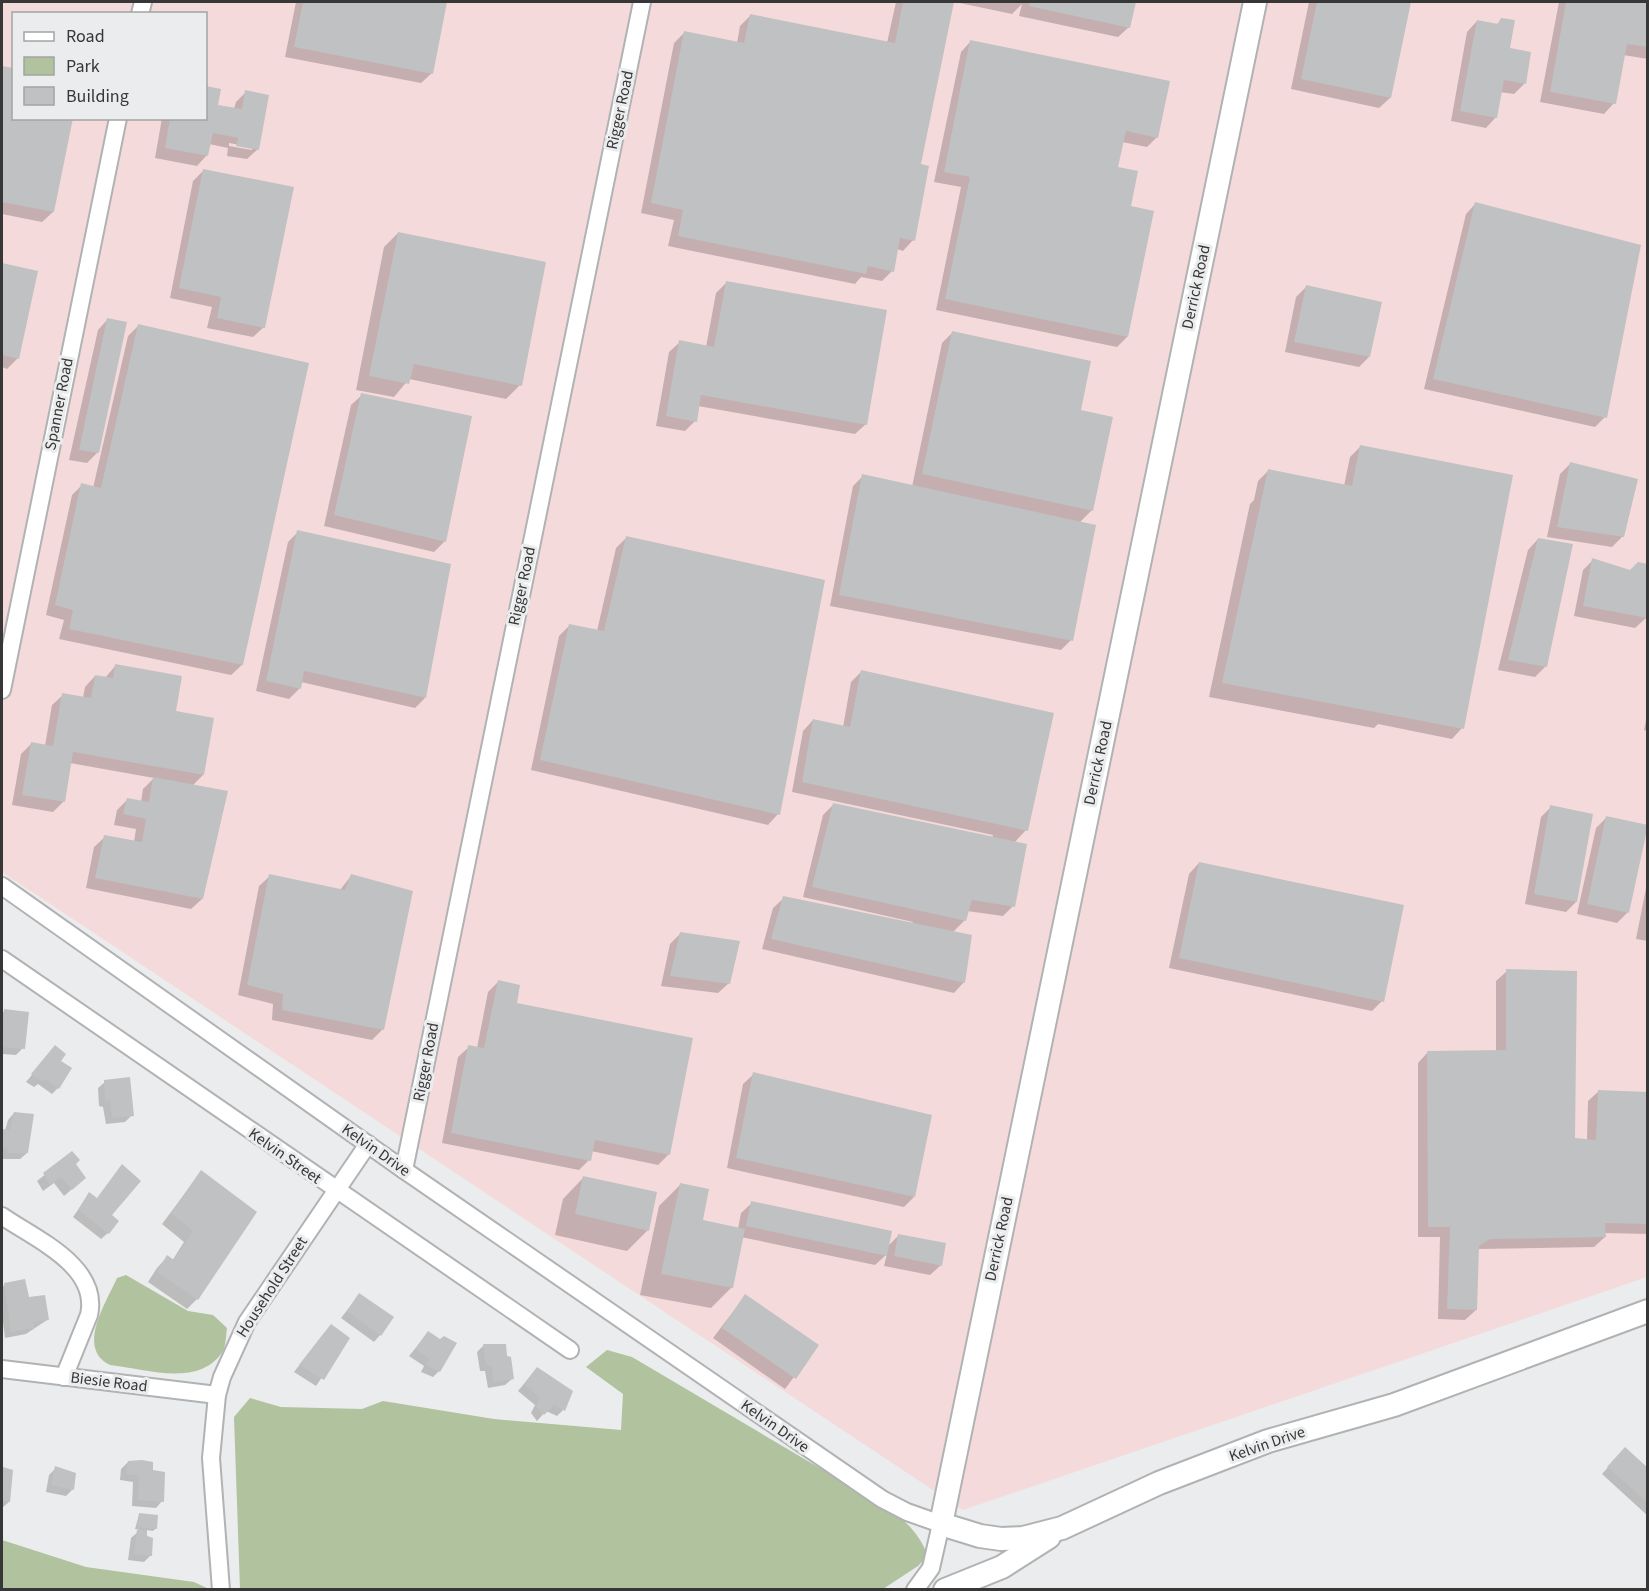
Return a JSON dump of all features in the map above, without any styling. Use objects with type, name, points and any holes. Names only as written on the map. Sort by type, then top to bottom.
[{"type":"street","name":"Rigger Road","points":[[404,1170],[642,2]]},
{"type":"street","name":"Derrick Road","points":[[941,1524],[1255,2]]},
{"type":"street","name":"Spanner Road","points":[[2,690],[118,120]]},
{"type":"street","name":"Kelvin Drive","points":[[2,886],[404,1170],[882,1499],[906,1512],[980,1536],[1014,1539],[1062,1528],[1159,1483],[1268,1441],[1394,1405],[1647,1311]]},
{"type":"street","name":"Kelvin Street","points":[[2,959],[570,1350]]},
{"type":"street","name":"Household Street","points":[[220,1590],[211,1458],[217,1395],[230,1357],[247,1322],[368,1144]]},
{"type":"street","points":[[2,1216],[75,1266],[88,1286],[91,1305],[64,1377]]},
{"type":"street","name":"Biesie Road","points":[[2,1369],[217,1395]]},
{"type":"street","points":[[915,1590],[931,1568],[941,1524]]},
{"type":"street","points":[[945,1590],[1002,1567],[1062,1528]]},
{"type":"shaded area","points":[[2,2],[1647,2],[1647,1277],[963,1510],[2,872]]},
{"type":"green space","points":[[126,1275],[188,1311],[213,1315],[227,1328],[223,1351],[213,1362],[187,1373],[156,1372],[110,1365],[100,1357],[95,1348],[94,1337],[101,1312],[117,1278]]},
{"type":"green space","points":[[607,1350],[632,1357],[882,1505],[912,1529],[928,1556],[918,1566],[883,1589],[240,1589],[234,1417],[250,1398],[281,1407],[362,1409],[383,1401],[494,1419],[621,1430],[623,1394],[586,1367]]},
{"type":"green space","points":[[2,1540],[86,1567],[194,1582],[209,1589],[2,1589]]},
{"type":"building","points":[[303,2],[447,2],[433,74],[294,47]]},
{"type":"building","points":[[903,2],[954,2],[921,164],[929,166],[915,241],[900,238],[894,272],[868,266],[866,274],[678,236],[683,210],[651,203],[684,31],[744,43],[750,14],[895,43]]},
{"type":"building","points":[[1030,2],[1136,2],[1130,28],[1029,6]]},
{"type":"building","points":[[1317,2],[1411,2],[1391,98],[1301,79]]},
{"type":"building","points":[[1566,2],[1648,2],[1648,47],[1627,44],[1616,104],[1550,92]]},
{"type":"building","points":[[1501,18],[1515,20],[1510,48],[1531,52],[1526,84],[1504,80],[1497,118],[1460,111],[1477,20],[1498,24]]},
{"type":"building","points":[[970,40],[1170,81],[1158,138],[1126,131],[1118,167],[1138,171],[1131,206],[1154,211],[1128,337],[945,299],[970,177],[944,172]]},
{"type":"building","points":[[2,66],[12,68],[12,120],[73,120],[54,212],[2,202]]},
{"type":"building","points":[[207,86],[221,89],[218,105],[242,109],[245,90],[269,95],[259,150],[236,146],[238,138],[213,133],[208,156],[165,148],[170,120],[207,120]]},
{"type":"building","points":[[203,169],[294,187],[265,328],[217,318],[221,297],[179,288]]},
{"type":"building","points":[[1475,202],[1641,245],[1607,418],[1433,379]]},
{"type":"building","points":[[398,232],[546,262],[522,386],[414,364],[409,384],[369,376]]},
{"type":"building","points":[[2,263],[38,271],[19,359],[2,355]]},
{"type":"building","points":[[726,281],[887,310],[867,425],[701,395],[697,422],[666,416],[679,340],[714,347]]},
{"type":"building","points":[[1306,285],[1382,302],[1370,357],[1294,342]]},
{"type":"building","points":[[107,318],[127,322],[99,453],[79,450]]},
{"type":"building","points":[[138,324],[309,363],[243,665],[69,629],[73,610],[55,605],[81,483],[101,488]]},
{"type":"building","points":[[952,331],[1091,361],[1081,410],[1113,417],[1093,511],[922,474]]},
{"type":"building","points":[[361,393],[472,416],[446,542],[334,515]]},
{"type":"building","points":[[1360,445],[1513,475],[1464,729],[1222,683],[1268,469],[1352,486]]},
{"type":"building","points":[[1570,462],[1638,479],[1624,537],[1557,527]]},
{"type":"building","points":[[862,474],[1096,525],[1073,641],[839,595]]},
{"type":"building","points":[[297,530],[451,564],[426,698],[304,671],[301,689],[266,681]]},
{"type":"building","points":[[626,536],[825,580],[780,815],[540,760],[569,624],[604,631]]},
{"type":"building","points":[[1538,538],[1573,544],[1547,667],[1508,660]]},
{"type":"building","points":[[1592,558],[1630,570],[1638,562],[1648,564],[1647,618],[1583,606]]},
{"type":"building","points":[[115,664],[182,676],[176,711],[214,718],[204,775],[73,752],[65,802],[22,795],[31,742],[53,746],[62,693],[91,698],[95,675],[113,678]]},
{"type":"building","points":[[861,670],[1054,713],[1028,831],[802,782],[813,719],[850,727]]},
{"type":"building","points":[[153,777],[228,791],[203,899],[95,878],[104,835],[142,842],[146,819],[123,814],[127,798],[149,802]]},
{"type":"building","points":[[833,803],[1027,844],[1015,907],[972,900],[966,921],[812,887]]},
{"type":"building","points":[[1550,805],[1593,814],[1577,902],[1534,894]]},
{"type":"building","points":[[1606,816],[1648,825],[1629,913],[1587,904]]},
{"type":"building","points":[[1199,862],[1404,905],[1384,1002],[1179,958]]},
{"type":"building","points":[[269,874],[345,890],[351,874],[413,891],[384,1030],[282,1010],[283,994],[247,985]]},
{"type":"building","points":[[783,896],[972,935],[965,983],[771,939]]},
{"type":"building","points":[[680,932],[740,941],[730,984],[670,976]]},
{"type":"building","points":[[1506,969],[1577,971],[1575,1138],[1596,1140],[1598,1090],[1648,1092],[1648,1224],[1605,1223],[1606,1237],[1490,1239],[1479,1246],[1477,1310],[1447,1309],[1450,1227],[1428,1227],[1427,1051],[1506,1050]]},
{"type":"building","points":[[498,980],[520,985],[517,1003],[693,1038],[670,1155],[595,1140],[591,1161],[451,1133],[468,1045],[484,1048]]},
{"type":"building","points":[[4,1009],[29,1012],[25,1049],[3,1047]]},
{"type":"building","points":[[55,1045],[66,1054],[61,1061],[72,1068],[59,1089],[45,1079],[42,1081],[31,1074]]},
{"type":"building","points":[[753,1072],[932,1115],[915,1197],[736,1158]]},
{"type":"building","points":[[130,1077],[134,1116],[112,1118],[110,1101],[105,1100],[104,1080]]},
{"type":"building","points":[[14,1112],[34,1114],[28,1153],[8,1153],[7,1149],[2,1148],[3,1129],[10,1130]]},
{"type":"building","points":[[72,1151],[80,1160],[76,1164],[86,1178],[72,1190],[61,1177],[50,1185],[43,1173]]},
{"type":"building","points":[[122,1164],[141,1181],[112,1215],[119,1221],[109,1234],[78,1210],[89,1192],[97,1198]]},
{"type":"building","points":[[201,1170],[257,1212],[198,1300],[157,1272],[167,1255],[174,1260],[193,1231],[171,1213]]},
{"type":"building","points":[[583,1176],[657,1192],[649,1231],[575,1214]]},
{"type":"building","points":[[680,1183],[709,1189],[703,1220],[745,1229],[733,1288],[661,1274]]},
{"type":"building","points":[[751,1201],[892,1231],[887,1256],[746,1226]]},
{"type":"building","points":[[898,1234],[946,1243],[942,1266],[894,1256]]},
{"type":"building","points":[[25,1279],[29,1297],[45,1295],[49,1320],[33,1322],[34,1328],[11,1332],[4,1283]]},
{"type":"building","points":[[359,1293],[394,1317],[381,1336],[347,1311]]},
{"type":"building","points":[[745,1294],[819,1345],[796,1379],[722,1328]]},
{"type":"building","points":[[331,1324],[350,1338],[324,1380],[299,1365]]},
{"type":"building","points":[[428,1331],[440,1339],[444,1336],[457,1343],[440,1372],[426,1365],[429,1359],[415,1349]]},
{"type":"building","points":[[483,1344],[506,1344],[507,1356],[511,1357],[514,1379],[494,1382],[491,1365],[486,1365]]},
{"type":"building","points":[[537,1367],[573,1391],[565,1411],[554,1405],[544,1415],[536,1406],[540,1398],[524,1384]]},
{"type":"building","points":[[1625,1447],[1648,1468],[1648,1503],[1607,1467]]},
{"type":"building","points":[[128,1461],[153,1462],[153,1470],[165,1472],[164,1502],[138,1500],[139,1476],[126,1474]]},
{"type":"building","points":[[55,1466],[76,1473],[74,1490],[51,1485]]},
{"type":"building","points":[[3,1467],[13,1470],[10,1502],[2,1501]]},
{"type":"building","points":[[139,1513],[158,1515],[157,1529],[137,1527]]},
{"type":"building","points":[[137,1530],[147,1530],[147,1536],[153,1538],[152,1556],[134,1554]]}]
